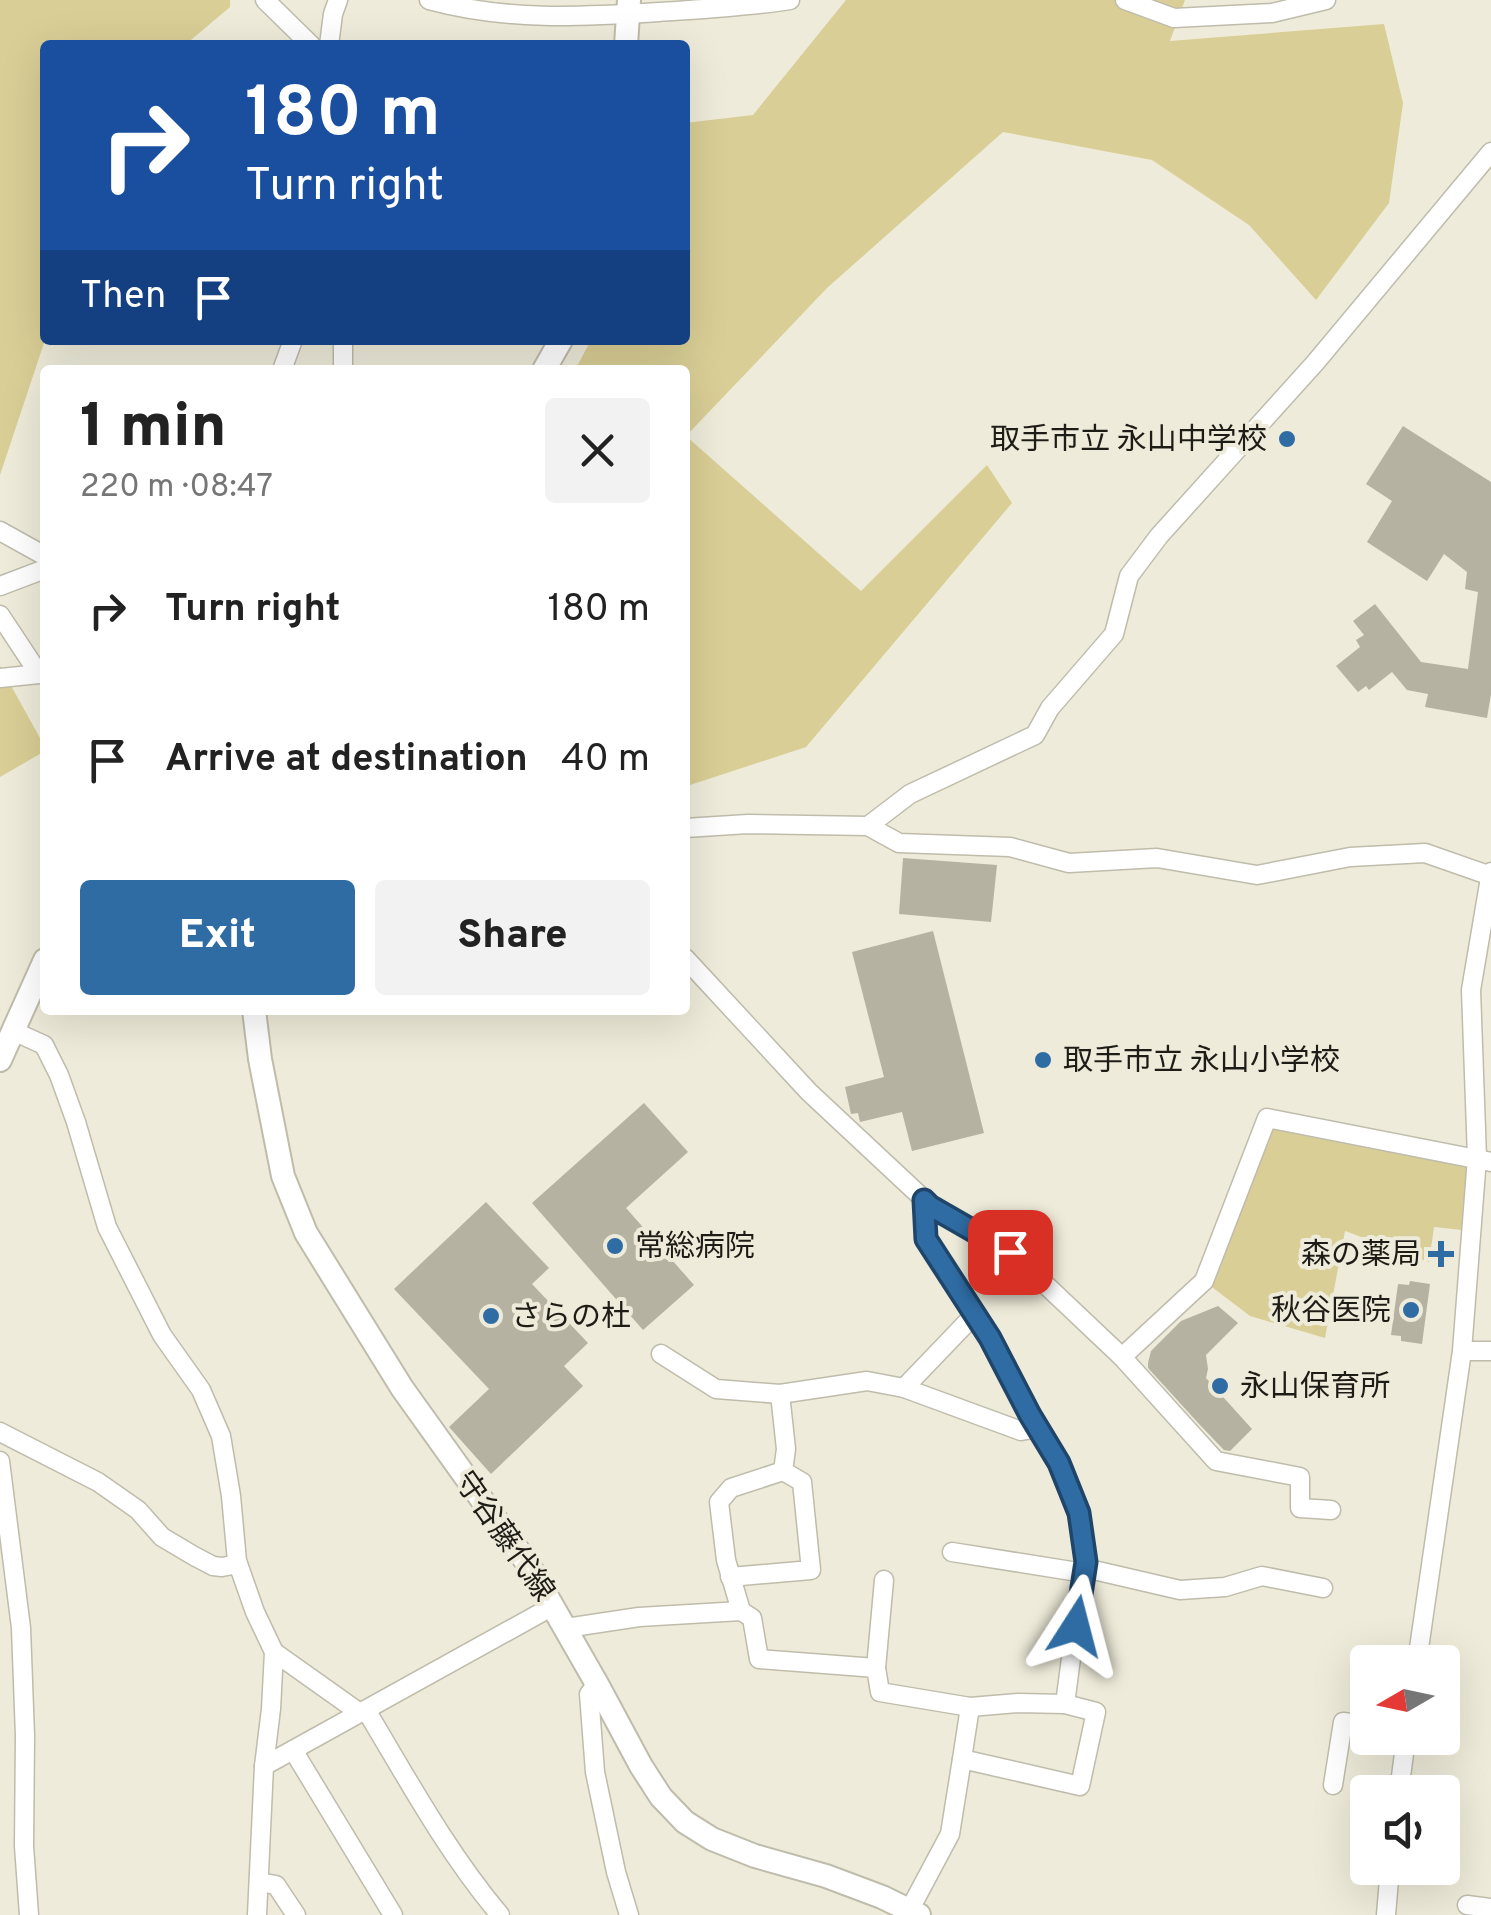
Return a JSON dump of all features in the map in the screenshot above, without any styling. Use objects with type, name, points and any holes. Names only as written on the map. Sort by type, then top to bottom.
[{"type":"main road","points":[[626,40],[628,7]]},
{"type":"main road","points":[[0,1060],[40,971]]},
{"type":"main road","name":"守谷藤代線","points":[[255,1015],[283,1176],[306,1233],[402,1388],[530,1567],[662,1797],[686,1822],[712,1839],[826,1876],[914,1912]]},
{"type":"street","points":[[265,0],[306,40]]},
{"type":"street","points":[[330,40],[338,0]]},
{"type":"street","points":[[429,0],[559,16],[628,7],[751,6],[790,0]]},
{"type":"street","points":[[1125,0],[1174,18],[1180,9],[1272,12],[1326,0]]},
{"type":"street","points":[[868,826],[910,794],[1035,735],[1050,708],[1114,634],[1129,576],[1158,536],[1315,364],[1491,152]]},
{"type":"street","points":[[1474,173],[1491,185]]},
{"type":"street","points":[[0,531],[40,553]]},
{"type":"street","points":[[0,586],[40,571]]},
{"type":"street","points":[[0,614],[39,674],[0,678]]},
{"type":"street","points":[[690,828],[748,824],[868,826],[899,843],[1010,848],[1069,863],[1157,858],[1257,876],[1350,856],[1425,852],[1491,874],[1471,990],[1484,1160],[1462,1351],[1420,1645]]},
{"type":"street","points":[[690,963],[809,1092],[930,1206],[1010,1252],[1122,1357],[1216,1461],[1300,1477],[1300,1508],[1330,1510]]},
{"type":"street","points":[[13,1031],[44,1045],[76,1122],[107,1227],[162,1335],[202,1390],[221,1436],[238,1564],[274,1652],[257,1915]]},
{"type":"street","points":[[1122,1357],[1204,1281],[1267,1118],[1484,1160]]},
{"type":"street","points":[[924,1200],[926,1239],[990,1338],[1059,1463],[1079,1513],[1086,1562],[1065,1704]]},
{"type":"street","points":[[904,1388],[974,1314]]},
{"type":"street","points":[[1471,1351],[1491,1351]]},
{"type":"street","points":[[661,1354],[716,1389],[780,1394],[867,1382],[904,1388],[1021,1431],[1038,1428]]},
{"type":"street","points":[[780,1394],[786,1449],[783,1472]]},
{"type":"street","points":[[0,1432],[98,1482],[138,1510],[162,1536],[194,1556],[213,1566],[238,1564]]},
{"type":"street","points":[[0,1461],[21,1628],[24,1846],[29,1915]]},
{"type":"street","points":[[730,1576],[811,1570],[802,1482],[783,1472],[731,1488],[719,1502],[730,1576],[741,1610],[752,1618],[759,1659],[876,1668]]},
{"type":"street","points":[[952,1552],[1180,1590],[1225,1586],[1262,1576],[1322,1588]]},
{"type":"street","points":[[884,1580],[876,1668],[880,1692],[970,1707],[1065,1704],[1096,1712],[1080,1786],[962,1759]]},
{"type":"street","points":[[264,1766],[554,1606]]},
{"type":"street","points":[[566,1628],[639,1617],[741,1610]]},
{"type":"street","points":[[274,1652],[363,1711],[445,1843],[500,1915]]},
{"type":"street","points":[[597,1684],[590,1694],[594,1772],[629,1915]]},
{"type":"street","points":[[914,1912],[950,1834],[970,1707]]},
{"type":"street","points":[[1333,1785],[1343,1722],[1350,1723]]},
{"type":"street","points":[[293,1750],[394,1915]]},
{"type":"street","points":[[259,1882],[276,1885],[296,1915]]},
{"type":"street","points":[[1386,1915],[1389,1885]]},
{"type":"street","points":[[1467,1905],[1491,1908]]},
{"type":"shaded area","points":[[0,0],[230,0],[230,7],[191,40],[40,40],[40,345],[43,345],[0,475]]},
{"type":"shaded area","points":[[846,0],[1185,0],[1170,41],[1384,24],[1403,103],[1389,203],[1316,300],[1249,225],[1152,160],[1003,132],[827,288],[690,432],[690,365],[578,365],[588,345],[690,345],[690,122],[753,115]]},
{"type":"shaded area","points":[[690,440],[861,591],[987,465],[1012,503],[806,747],[690,785]]},
{"type":"shaded area","points":[[0,666],[40,738],[40,754],[0,777]]},
{"type":"shaded area","points":[[1267,1118],[1477,1158],[1471,1231],[1434,1227],[1429,1262],[1345,1231],[1325,1338],[1250,1316],[1204,1281]]},
{"type":"building","points":[[1403,426],[1491,482],[1491,694],[1487,718],[1425,707],[1428,694],[1407,690],[1392,672],[1369,690],[1366,686],[1358,692],[1336,666],[1360,647],[1356,640],[1364,635],[1353,621],[1375,604],[1421,662],[1468,669],[1478,592],[1465,589],[1467,572],[1444,554],[1427,581],[1367,542],[1392,501],[1366,484]]},
{"type":"building","points":[[903,858],[997,865],[991,922],[899,914]]},
{"type":"building","points":[[933,931],[984,1133],[912,1151],[902,1112],[860,1122],[858,1113],[851,1114],[845,1087],[884,1077],[852,952]]},
{"type":"building","name":"常総病院","points":[[644,1103],[688,1152],[626,1208],[694,1285],[643,1330],[532,1203]]},
{"type":"building","name":"さらの杜","points":[[486,1202],[549,1268],[532,1284],[588,1343],[564,1366],[583,1386],[491,1474],[449,1427],[489,1389],[394,1289]]},
{"type":"building","name":"秋谷医院","points":[[1410,1281],[1430,1284],[1422,1344],[1391,1335],[1398,1284],[1409,1285]]},
{"type":"building","points":[[1218,1306],[1238,1323],[1206,1355],[1206,1378],[1252,1429],[1230,1451],[1224,1450],[1148,1368],[1151,1351],[1181,1321]]},
{"type":"place","name":"取手市立 永山中学校","points":[[1287,439]]},
{"type":"place","name":"取手市立 永山小学校","points":[[1043,1060]]},
{"type":"place","name":"常総病院","points":[[615,1246]]},
{"type":"place","name":"森の薬局","points":[[1441,1254]]},
{"type":"place","name":"秋谷医院","points":[[1411,1310]]},
{"type":"place","name":"さらの杜","points":[[491,1316]]},
{"type":"place","name":"永山保育所","points":[[1220,1386]]},
{"type":"route","points":[[1010,1252],[924,1200],[926,1239],[990,1338],[1059,1463],[1079,1513],[1086,1562],[1076,1626]]}]
